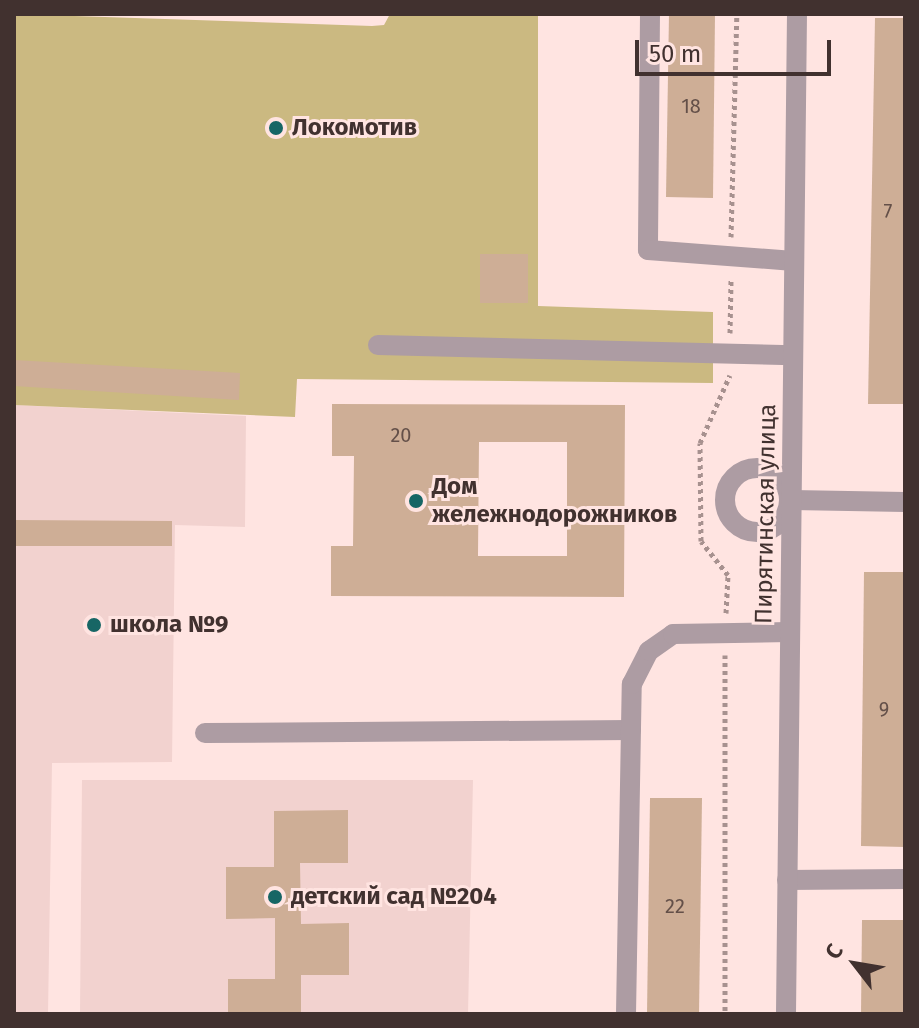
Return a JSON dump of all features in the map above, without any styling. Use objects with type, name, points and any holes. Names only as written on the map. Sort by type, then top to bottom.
[{"type":"street","points":[[650,14],[648,250],[794,261]]},
{"type":"street","name":"Пирятинская улица","points":[[786,1014],[797,14]]},
{"type":"street","points":[[378,345],[793,355]]},
{"type":"street","points":[[792,500],[905,502]]},
{"type":"street","points":[[626,1014],[632,684],[649,651],[673,634],[790,632]]},
{"type":"street","points":[[205,733],[631,730]]},
{"type":"street","points":[[787,880],[905,879]]},
{"type":"path","points":[[725,633],[725,1014]]},
{"type":"shaded area","name":"Локомотив","points":[[14,14],[372,26],[384,25],[390,14],[538,14],[538,306],[713,312],[713,383],[297,379],[295,417],[14,405]]},
{"type":"shaded area","name":"школа №9","points":[[14,405],[246,416],[245,527],[175,525],[172,762],[52,763],[48,1014],[14,1014]]},
{"type":"shaded area","name":"детский сад №204","points":[[82,780],[473,780],[468,1014],[80,1014]]},
{"type":"building","points":[[669,14],[715,14],[713,198],[666,197]]},
{"type":"building","points":[[875,18],[905,18],[905,404],[868,404]]},
{"type":"building","points":[[480,254],[528,254],[528,303],[480,303]]},
{"type":"building","points":[[14,360],[240,373],[239,400],[14,386]]},
{"type":"building","name":"Дом жележнодорожников","points":[[332,404],[625,405],[624,597],[331,596],[331,546],[353,546],[354,456],[332,456]],"holes":[[[479,442],[567,442],[567,556],[478,556]]]},
{"type":"building","points":[[14,520],[172,521],[172,546],[14,546]]},
{"type":"building","points":[[864,572],[905,572],[905,847],[861,846]]},
{"type":"building","points":[[650,798],[702,798],[699,1014],[647,1014]]},
{"type":"building","points":[[348,810],[348,863],[300,863],[301,924],[349,923],[349,975],[301,975],[301,1014],[228,1014],[228,979],[275,979],[275,918],[226,919],[226,867],[274,867],[274,811]]},
{"type":"building","points":[[862,920],[905,920],[905,1014],[861,1014]]},
{"type":"place","name":"Локомотив","points":[[276,128]]},
{"type":"place","name":"Дом жележнодорожников","points":[[416,501]]},
{"type":"place","name":"школа №9","points":[[94,625]]},
{"type":"place","name":"детский сад №204","points":[[275,897]]}]
